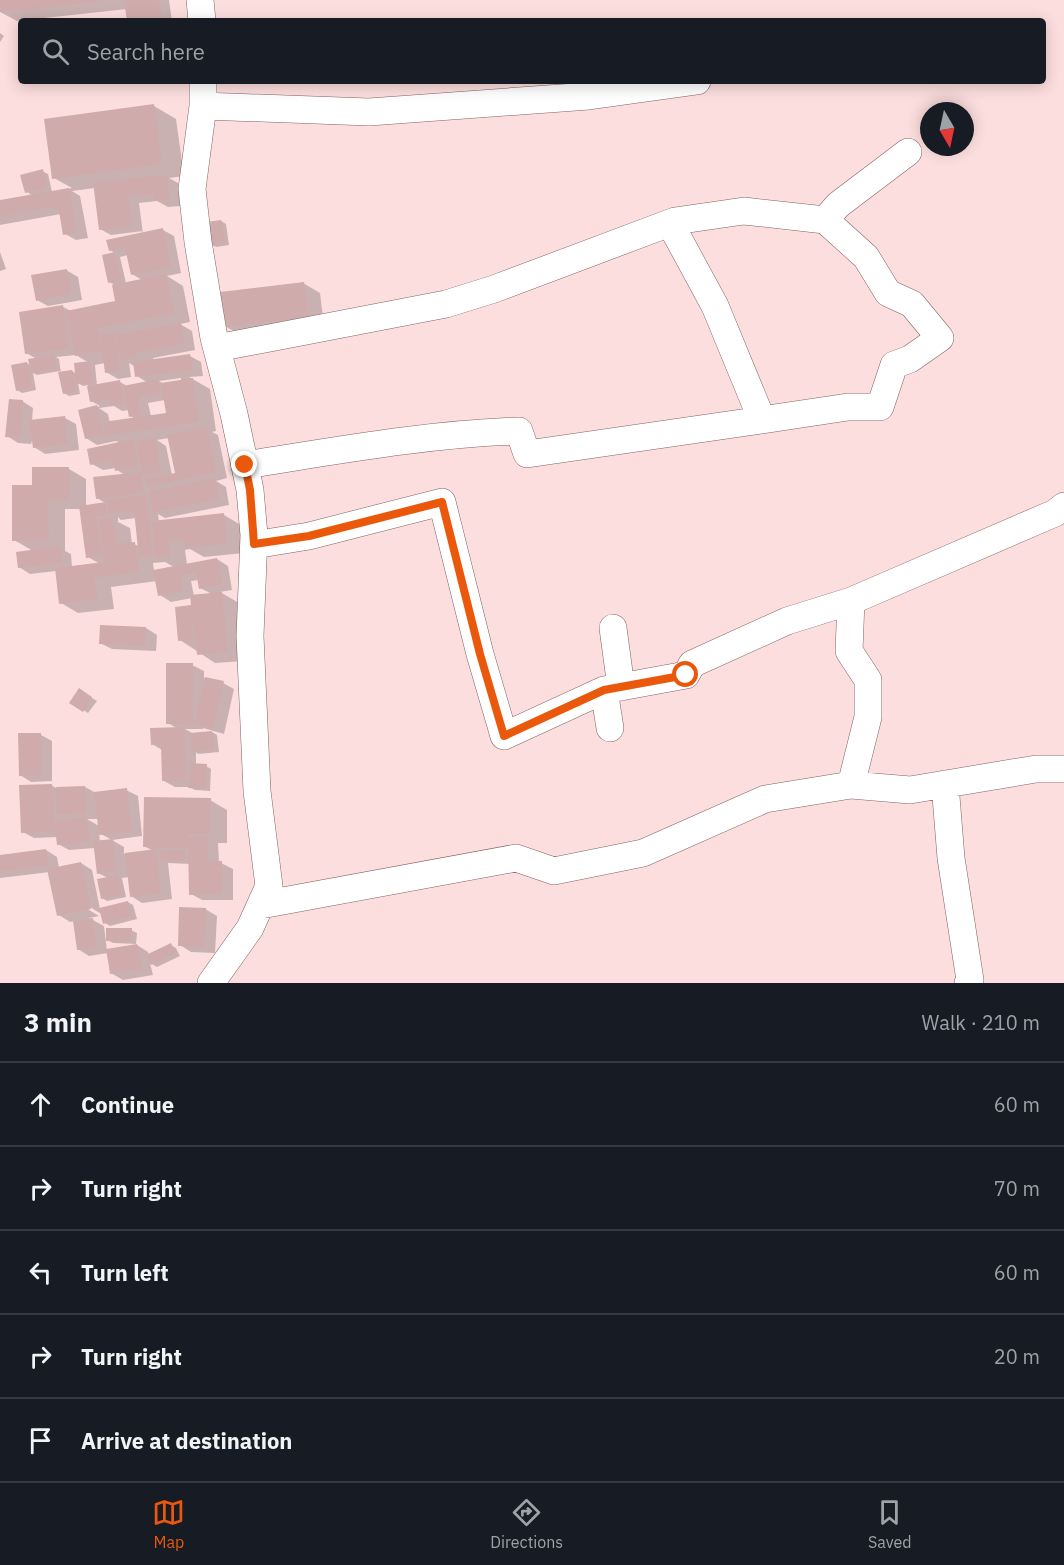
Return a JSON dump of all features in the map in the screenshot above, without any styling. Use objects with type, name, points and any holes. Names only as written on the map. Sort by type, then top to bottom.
[{"type":"street","points":[[200,0],[202,18]]},
{"type":"street","points":[[211,983],[250,928],[269,886],[257,791],[250,636],[254,544],[250,490],[217,348],[199,250],[192,189],[203,94],[369,112],[589,96],[675,84]]},
{"type":"street","points":[[825,220],[838,205],[908,152]]},
{"type":"street","points":[[217,348],[446,304],[494,289],[670,223],[744,211],[825,220],[866,257],[888,293],[912,304],[940,338],[910,359],[894,365],[880,407],[848,407],[527,454],[519,431],[491,432],[346,449],[245,465]]},
{"type":"street","points":[[670,223],[715,306],[762,420]]},
{"type":"street","points":[[254,544],[309,536],[442,502],[480,654],[504,736],[613,688],[686,675],[692,664],[787,621],[851,601],[1055,513],[1064,506]]},
{"type":"street","points":[[851,601],[849,651],[868,680],[868,717],[851,785]]},
{"type":"street","points":[[610,728],[614,628]]},
{"type":"street","points":[[261,905],[516,858],[554,871],[643,853],[765,799],[851,785],[910,790],[1036,769],[1064,769]]},
{"type":"street","points":[[945,784],[951,858],[970,980],[968,983]]},
{"type":"building","points":[[0,0],[97,0],[97,2],[0,12]]},
{"type":"building","points":[[124,0],[159,0],[162,18],[127,18]]},
{"type":"building","points":[[154,104],[162,164],[52,179],[44,119]]},
{"type":"building","points":[[43,169],[47,187],[25,193],[20,175]]},
{"type":"building","points":[[167,175],[170,200],[155,201],[154,194],[129,197],[132,226],[99,230],[93,182]]},
{"type":"building","points":[[69,188],[77,232],[63,235],[58,206],[0,217],[0,200]]},
{"type":"building","points":[[221,220],[225,242],[209,245],[206,222]]},
{"type":"building","points":[[163,228],[171,267],[131,275],[125,248],[109,251],[106,240]]},
{"type":"building","points":[[115,252],[121,280],[108,283],[102,255]]},
{"type":"building","points":[[67,269],[71,294],[36,301],[31,275]]},
{"type":"building","points":[[166,274],[174,313],[97,328],[102,351],[75,356],[66,311],[115,301],[112,285]]},
{"type":"building","points":[[304,282],[308,317],[224,327],[220,292]]},
{"type":"building","points":[[63,305],[69,348],[25,354],[19,312]]},
{"type":"building","points":[[181,323],[185,344],[135,353],[136,358],[121,361],[116,335]]},
{"type":"building","points":[[115,333],[120,371],[105,373],[100,335]]},
{"type":"building","points":[[190,354],[192,370],[135,377],[133,362]]},
{"type":"building","points":[[54,355],[56,369],[31,373],[28,359]]},
{"type":"building","points":[[90,361],[93,382],[76,384],[74,363]]},
{"type":"building","points":[[27,362],[32,387],[16,391],[11,365]]},
{"type":"building","points":[[72,370],[76,392],[63,394],[58,372]]},
{"type":"building","points":[[193,378],[199,422],[105,436],[103,422],[166,413],[161,383]]},
{"type":"building","points":[[158,379],[161,392],[138,397],[141,415],[129,417],[123,386]]},
{"type":"building","points":[[120,380],[125,403],[110,405],[109,399],[90,402],[87,386]]},
{"type":"building","points":[[9,399],[23,400],[20,438],[5,437]]},
{"type":"building","points":[[97,405],[103,435],[85,439],[78,410]]},
{"type":"building","points":[[65,416],[68,444],[33,448],[29,420]]},
{"type":"building","points":[[207,427],[216,472],[148,487],[146,479],[175,473],[167,435]]},
{"type":"building","points":[[155,438],[161,472],[142,475],[136,441]]},
{"type":"building","points":[[133,439],[138,466],[115,471],[113,460],[90,465],[87,449]]},
{"type":"building","points":[[32,467],[69,467],[69,500],[48,500],[49,541],[12,541],[12,485],[32,485]]},
{"type":"building","points":[[141,472],[143,493],[96,499],[93,477]]},
{"type":"building","points":[[215,478],[219,499],[153,512],[149,492]]},
{"type":"building","points":[[146,495],[153,556],[139,558],[134,511],[109,514],[107,500]]},
{"type":"building","points":[[106,502],[107,515],[96,516],[102,556],[86,558],[79,506]]},
{"type":"building","points":[[224,513],[227,544],[185,548],[184,539],[169,540],[170,556],[155,558],[152,521]]},
{"type":"building","points":[[113,517],[117,544],[135,542],[139,572],[94,578],[98,599],[59,604],[55,568],[104,562],[99,519]]},
{"type":"building","points":[[60,546],[62,563],[18,568],[16,552]]},
{"type":"building","points":[[217,558],[222,584],[199,589],[196,572],[180,575],[183,591],[158,596],[153,570]]},
{"type":"building","points":[[222,592],[228,652],[197,655],[194,625],[192,625],[193,640],[178,641],[175,607],[191,605],[190,595]]},
{"type":"building","points":[[100,625],[146,627],[145,646],[99,644]]},
{"type":"building","points":[[166,663],[193,663],[193,724],[166,724]]},
{"type":"building","points":[[205,677],[224,681],[213,728],[194,724]]},
{"type":"building","points":[[79,688],[92,697],[83,712],[69,703]]},
{"type":"building","points":[[184,727],[186,781],[162,781],[161,744],[151,745],[150,728]]},
{"type":"building","points":[[212,731],[214,749],[192,752],[190,733]]},
{"type":"building","points":[[18,733],[41,733],[41,776],[19,776]]},
{"type":"building","points":[[190,763],[207,764],[205,789],[188,788]]},
{"type":"building","points":[[52,784],[54,831],[21,833],[19,785]]},
{"type":"building","points":[[85,786],[86,813],[57,814],[56,787]]},
{"type":"building","points":[[127,788],[132,831],[99,835],[94,792]]},
{"type":"building","points":[[144,797],[211,798],[210,834],[188,834],[188,837],[207,836],[208,861],[222,861],[222,894],[189,895],[188,839],[187,848],[143,847]]},
{"type":"building","points":[[87,817],[90,841],[57,845],[54,821]]},
{"type":"building","points":[[113,839],[117,871],[97,874],[93,841]]},
{"type":"building","points":[[46,849],[48,865],[0,871],[0,855]]},
{"type":"building","points":[[156,849],[161,893],[130,897],[125,853]]},
{"type":"building","points":[[161,850],[185,850],[185,861],[161,861]]},
{"type":"building","points":[[81,862],[91,909],[57,916],[47,869]]},
{"type":"building","points":[[118,875],[122,895],[101,899],[97,879]]},
{"type":"building","points":[[128,901],[132,916],[103,924],[99,908]]},
{"type":"building","points":[[179,907],[206,908],[204,947],[178,946]]},
{"type":"building","points":[[93,918],[97,948],[77,950],[73,921]]},
{"type":"building","points":[[106,928],[132,928],[132,941],[106,941]]},
{"type":"building","points":[[171,943],[175,953],[151,965],[146,955]]},
{"type":"building","points":[[137,944],[142,969],[110,974],[106,949]]},
{"type":"route","points":[[245,465],[250,490],[254,544],[309,536],[442,502],[480,654],[504,736],[604,690],[686,675]]}]
